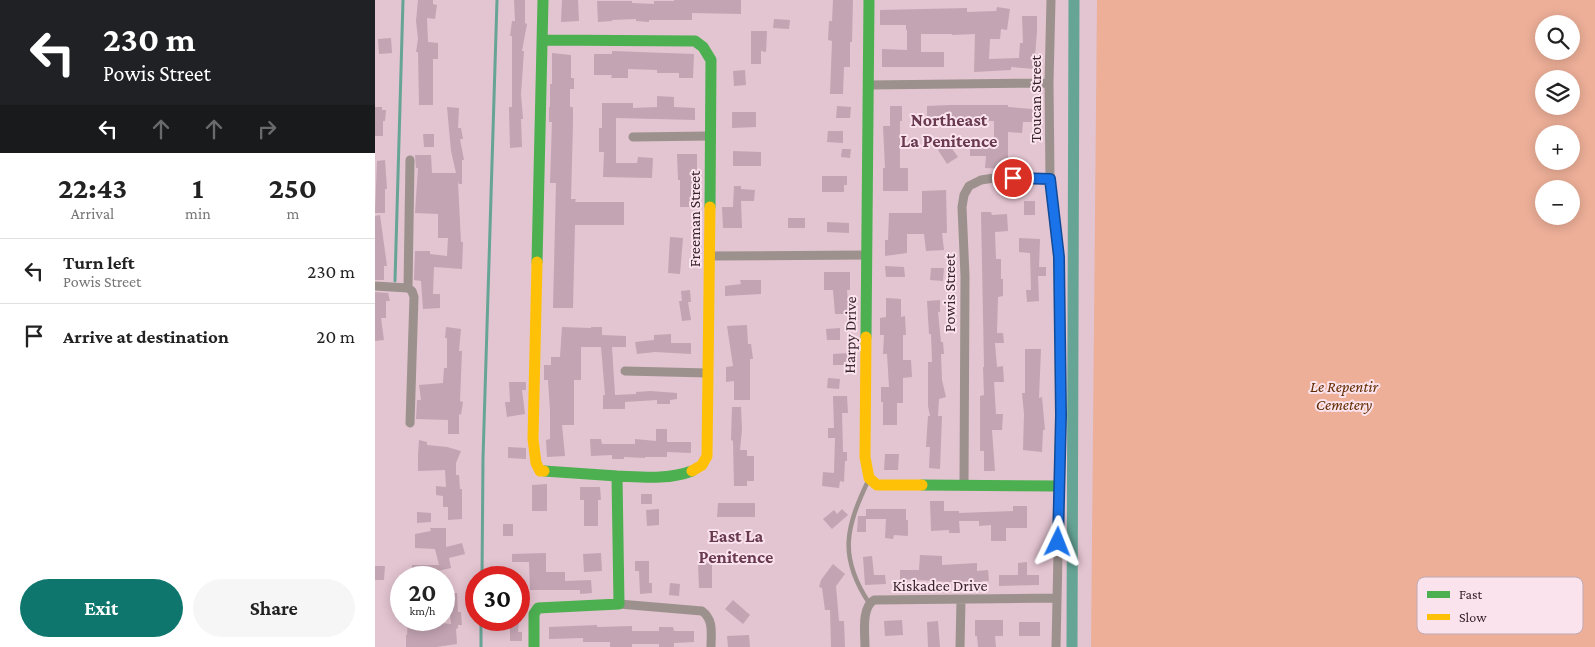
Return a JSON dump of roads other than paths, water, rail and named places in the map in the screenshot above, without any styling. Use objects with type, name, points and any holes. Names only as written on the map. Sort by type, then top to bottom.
[{"type":"street","name":"Freeman Street","points":[[542,40],[695,41],[703,47],[711,60],[707,456],[702,466],[694,472],[680,476],[617,476],[540,470],[536,463],[533,439],[538,270],[542,40],[543,0]]},
{"type":"street","name":"Harpy Drive","points":[[869,0],[865,457],[869,478]]},
{"type":"street","name":"Toucan Street","points":[[1051,0],[1049,83],[1050,179],[1059,257],[1061,415],[1056,647]]},
{"type":"street","points":[[869,85],[1049,83]]},
{"type":"street","points":[[633,137],[710,136]]},
{"type":"street","points":[[408,288],[410,160]]},
{"type":"street","name":"Powis Street","points":[[964,484],[965,276],[962,207],[964,195],[969,186],[981,180],[994,178],[1050,179]]},
{"type":"street","points":[[710,256],[867,255]]},
{"type":"street","points":[[375,286],[408,288],[412,291],[414,297],[410,423]]},
{"type":"street","points":[[625,371],[708,373]]},
{"type":"street","points":[[617,476],[619,604]]},
{"type":"street","points":[[869,478],[877,485],[1059,486]]},
{"type":"street","name":"Kiskadee Drive","points":[[869,603],[875,600],[1056,598]]},
{"type":"street","points":[[960,647],[961,600]]},
{"type":"street","points":[[865,647],[866,609],[869,603]]},
{"type":"street","points":[[534,647],[534,614],[538,608],[619,604],[702,611],[711,622],[711,647]]},
{"type":"lane","points":[[869,478],[858,501],[849,531],[848,546],[857,585],[869,603]]},
{"type":"waterway","points":[[395,281],[403,0]]},
{"type":"waterway","points":[[482,566],[483,458],[497,0]]},
{"type":"waterway","points":[[1072,647],[1074,0]]},
{"type":"waterway","points":[[481,631],[481,647]]},
{"type":"district","name":"Northeast La Penitence","points":[[949,130]]},
{"type":"district","name":"East La Penitence","points":[[736,546]]},
{"type":"park label","name":"Le Repentir Cemetery","points":[[1344,395]]}]
